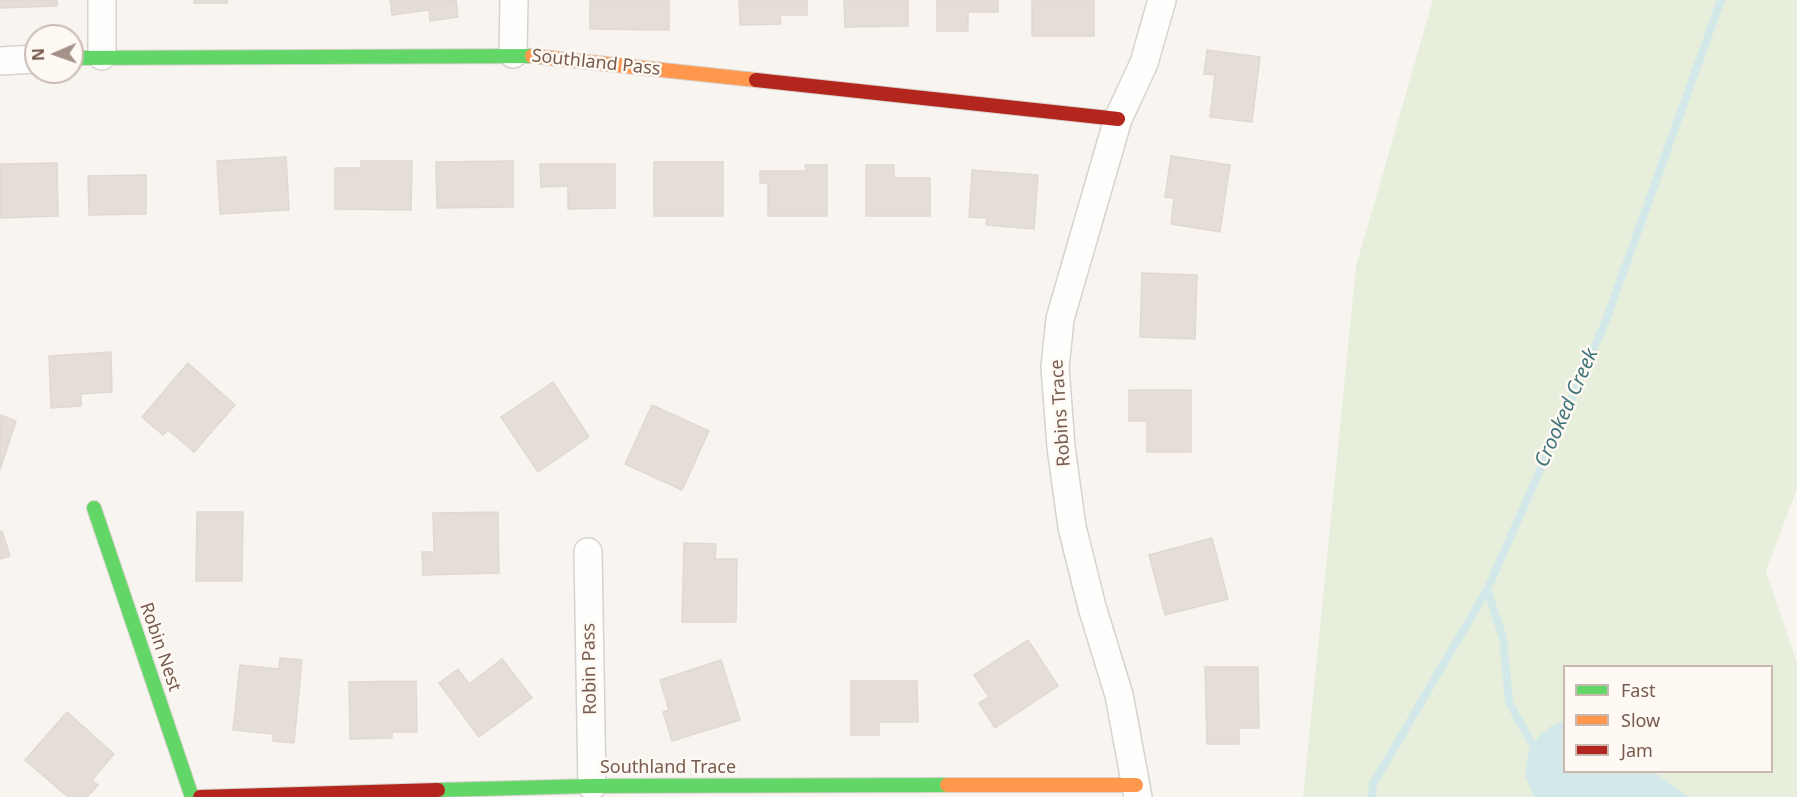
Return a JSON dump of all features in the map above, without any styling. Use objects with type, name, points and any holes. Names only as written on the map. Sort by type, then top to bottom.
[{"type":"street","points":[[102,0],[102,56]]},
{"type":"street","points":[[513,54],[514,0]]},
{"type":"street","name":"Robins Trace","points":[[1137,791],[1119,695],[1092,607],[1072,527],[1061,447],[1055,367],[1060,319],[1118,119],[1144,63],[1162,0]]},
{"type":"street","name":"Southland Pass","points":[[84,57],[513,54],[1118,119]]},
{"type":"street","points":[[0,60],[24,59]]},
{"type":"street","name":"Robin Nest","points":[[94,508],[192,797]]},
{"type":"street","name":"Robin Pass","points":[[588,552],[592,786]]},
{"type":"street","name":"Southland Trace","points":[[201,797],[592,786],[1137,791]]},
{"type":"green space","points":[[1433,0],[1797,0],[1797,488],[1766,571],[1797,663],[1797,797],[1303,797],[1356,266]]},
{"type":"shaded area","points":[[1563,721],[1563,773],[1655,773],[1688,797],[1534,797],[1525,775],[1528,753],[1538,737],[1551,726]]},
{"type":"building","points":[[0,0],[57,0],[57,6],[0,8]]},
{"type":"building","points":[[194,0],[227,0],[227,3],[194,3]]},
{"type":"building","points":[[390,0],[456,0],[458,17],[430,21],[429,10],[392,15]]},
{"type":"building","points":[[590,0],[669,0],[669,30],[590,29]]},
{"type":"building","points":[[739,0],[807,0],[807,15],[780,15],[781,24],[740,25]]},
{"type":"building","points":[[844,0],[908,0],[908,26],[845,27]]},
{"type":"building","points":[[937,0],[998,0],[998,12],[968,12],[968,31],[937,31]]},
{"type":"building","points":[[1032,0],[1094,0],[1094,36],[1032,36]]},
{"type":"building","points":[[1207,50],[1260,57],[1252,122],[1210,117],[1215,75],[1204,74]]},
{"type":"building","points":[[1171,156],[1230,165],[1220,232],[1171,224],[1174,198],[1165,197]]},
{"type":"building","points":[[286,157],[289,210],[220,214],[217,161]]},
{"type":"building","points":[[361,161],[412,161],[411,210],[335,209],[335,168],[361,168]]},
{"type":"building","points":[[513,161],[513,207],[437,208],[436,162]]},
{"type":"building","points":[[654,162],[723,162],[723,216],[654,216]]},
{"type":"building","points":[[57,163],[58,216],[0,218],[0,164]]},
{"type":"building","points":[[540,164],[615,164],[615,208],[568,209],[568,186],[541,187]]},
{"type":"building","points":[[805,165],[827,165],[827,216],[768,216],[768,183],[760,183],[760,171],[806,171]]},
{"type":"building","points":[[866,165],[894,165],[894,178],[930,178],[930,216],[866,216]]},
{"type":"building","points":[[972,170],[1038,175],[1034,229],[986,225],[987,218],[969,217]]},
{"type":"building","points":[[146,175],[146,214],[89,215],[88,176]]},
{"type":"building","points":[[1142,273],[1197,275],[1195,339],[1140,337]]},
{"type":"building","points":[[111,352],[112,392],[81,394],[81,406],[51,408],[49,356]]},
{"type":"building","points":[[188,363],[235,405],[194,452],[168,430],[163,435],[142,417]]},
{"type":"building","points":[[553,382],[589,437],[538,472],[501,417]]},
{"type":"building","points":[[1129,390],[1191,390],[1191,452],[1147,452],[1147,421],[1129,421]]},
{"type":"building","points":[[652,405],[709,431],[682,490],[625,464]]},
{"type":"building","points":[[0,415],[16,421],[0,470]]},
{"type":"building","points":[[197,512],[243,512],[242,581],[196,581]]},
{"type":"building","points":[[498,512],[499,573],[423,575],[422,552],[434,552],[433,513]]},
{"type":"building","points":[[2,531],[10,556],[0,559],[0,532]]},
{"type":"building","points":[[1212,538],[1228,599],[1165,615],[1149,555]]},
{"type":"building","points":[[684,543],[716,544],[715,559],[737,559],[736,622],[682,622]]},
{"type":"building","points":[[1028,640],[1058,686],[995,728],[979,703],[989,697],[974,675]]},
{"type":"building","points":[[280,658],[302,660],[294,743],[273,741],[273,734],[233,730],[240,665],[279,669]]},
{"type":"building","points":[[502,659],[532,698],[479,737],[439,683],[458,669],[469,684]]},
{"type":"building","points":[[721,660],[740,720],[672,741],[663,712],[669,710],[660,680]]},
{"type":"building","points":[[1205,667],[1258,667],[1259,728],[1239,728],[1239,744],[1207,744]]},
{"type":"building","points":[[416,681],[417,732],[392,732],[392,738],[350,739],[349,682]]},
{"type":"building","points":[[851,681],[917,681],[918,722],[879,722],[879,735],[851,735]]},
{"type":"building","points":[[67,712],[114,754],[92,780],[98,785],[87,797],[68,797],[25,760]]},
{"type":"waterway","name":"Crooked Creek","points":[[1372,797],[1373,784],[1487,590],[1605,323],[1721,0]]},
{"type":"waterway","points":[[1487,590],[1503,638],[1509,702],[1533,746]]},
{"type":"traffic: fast","points":[[84,58],[532,56]]},
{"type":"traffic: fast","points":[[94,508],[192,797]]},
{"type":"traffic: fast","points":[[438,790],[592,786],[947,785]]},
{"type":"traffic: slow","points":[[532,56],[756,80]]},
{"type":"traffic: slow","points":[[947,785],[1136,785]]},
{"type":"traffic: jam","points":[[756,80],[1118,119]]},
{"type":"traffic: jam","points":[[200,797],[438,790]]}]
